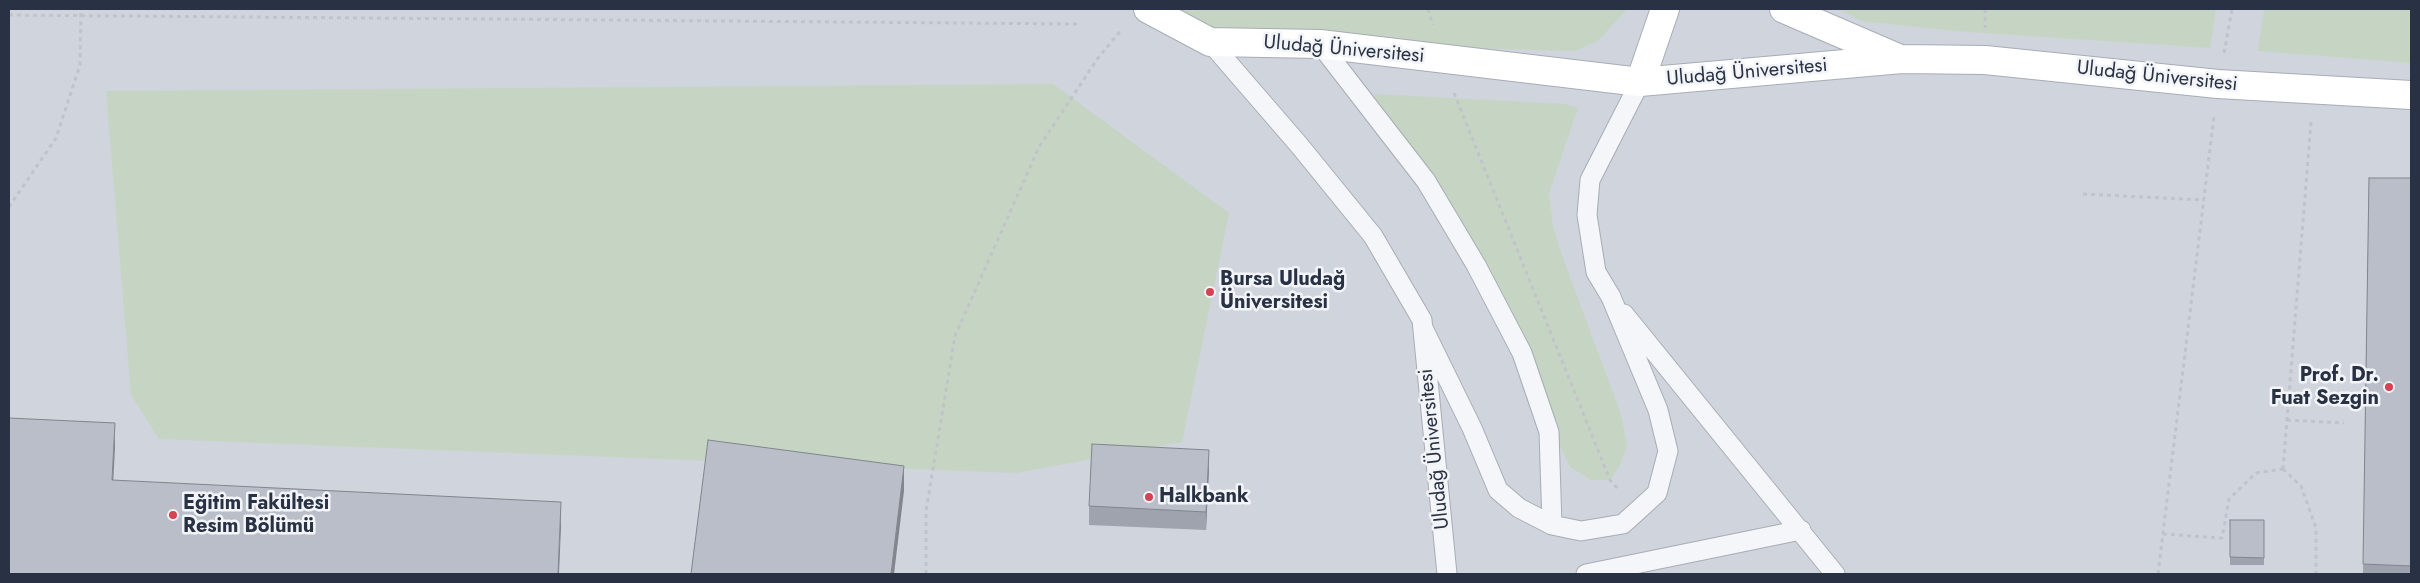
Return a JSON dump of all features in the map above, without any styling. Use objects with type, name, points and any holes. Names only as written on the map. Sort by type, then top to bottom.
[{"type":"street","points":[[1178,9],[1210,42]]},
{"type":"street","points":[[1640,82],[1665,9]]},
{"type":"street","name":"Uludağ Üniversitesi","points":[[1784,9],[1902,60]]},
{"type":"street","points":[[1137,16],[1210,42]]},
{"type":"street","name":"Uludağ Üniversitesi","points":[[1210,42],[1320,44],[1640,82],[1902,60],[1986,60],[2218,84],[2411,95]]},
{"type":"lane","name":"Uludağ Üniversitesi","points":[[1210,42],[1299,144],[1373,236],[1422,320],[1447,574]]},
{"type":"lane","points":[[1320,44],[1426,181],[1476,265],[1522,353],[1549,432],[1552,525]]},
{"type":"lane","points":[[1640,82],[1590,180],[1586,215],[1596,272],[1611,297],[1835,574]]},
{"type":"lane","points":[[1423,328],[1472,428],[1498,490],[1519,508],[1552,525],[1581,531],[1623,524],[1638,511],[1657,493],[1668,451],[1658,410],[1611,297]]},
{"type":"lane","points":[[1586,574],[1801,530]]},
{"type":"path","points":[[9,207],[56,138],[80,65],[81,9]]},
{"type":"path","points":[[1428,9],[1456,99],[1610,480],[1638,511]]},
{"type":"path","points":[[2158,574],[2218,84],[2232,9]]},
{"type":"path","points":[[9,15],[1079,24]]},
{"type":"path","points":[[926,574],[926,511],[955,336],[1039,147],[1098,58],[1137,16]]},
{"type":"path","points":[[2283,469],[2314,89]]},
{"type":"path","points":[[2083,194],[2204,200]]},
{"type":"path","points":[[2286,420],[2344,423]]},
{"type":"path","points":[[2162,534],[2222,538],[2230,499],[2256,473],[2283,469]]},
{"type":"path","points":[[2283,469],[2301,486],[2316,528],[2316,574]]},
{"type":"shaded area","name":"Bursa Uludağ Üniversitesi","points":[[9,9],[2411,9],[2411,574],[9,574]]},
{"type":"green space","points":[[1178,9],[1627,9],[1598,41],[1575,51],[1210,42]]},
{"type":"green space","points":[[1838,9],[2216,9],[2210,48],[1954,31],[1861,21]]},
{"type":"green space","points":[[2264,9],[2411,9],[2411,63],[2258,51]]},
{"type":"green space","points":[[1053,84],[1229,213],[1182,442],[1016,473],[159,439],[131,395],[106,91]]},
{"type":"green space","points":[[1375,94],[1566,104],[1578,108],[1549,194],[1553,227],[1564,261],[1621,414],[1627,446],[1619,467],[1610,480],[1591,480],[1570,467],[1553,431],[1519,337],[1374,99]]},
{"type":"building","name":"Prof. Dr. Fuat Sezgin","points":[[2369,178],[2411,178],[2411,566],[2363,564]]},
{"type":"building","name":"Eğitim Fakültesi Resim Bölümü","points":[[9,418],[115,423],[112,480],[561,502],[558,574],[9,574]]},
{"type":"building","points":[[708,440],[904,466],[891,574],[691,574]]},
{"type":"building","name":"Halkbank","points":[[1092,444],[1209,450],[1206,512],[1089,506]]},
{"type":"building","points":[[2230,520],[2264,520],[2264,558],[2230,557]]},
{"type":"place","name":"Bursa Uludağ Üniversitesi","points":[[1210,292]]},
{"type":"place","name":"Prof. Dr. Fuat Sezgin","points":[[2389,387]]},
{"type":"place","name":"Halkbank","points":[[1149,497]]},
{"type":"place","name":"Eğitim Fakültesi Resim Bölümü","points":[[173,515]]}]
